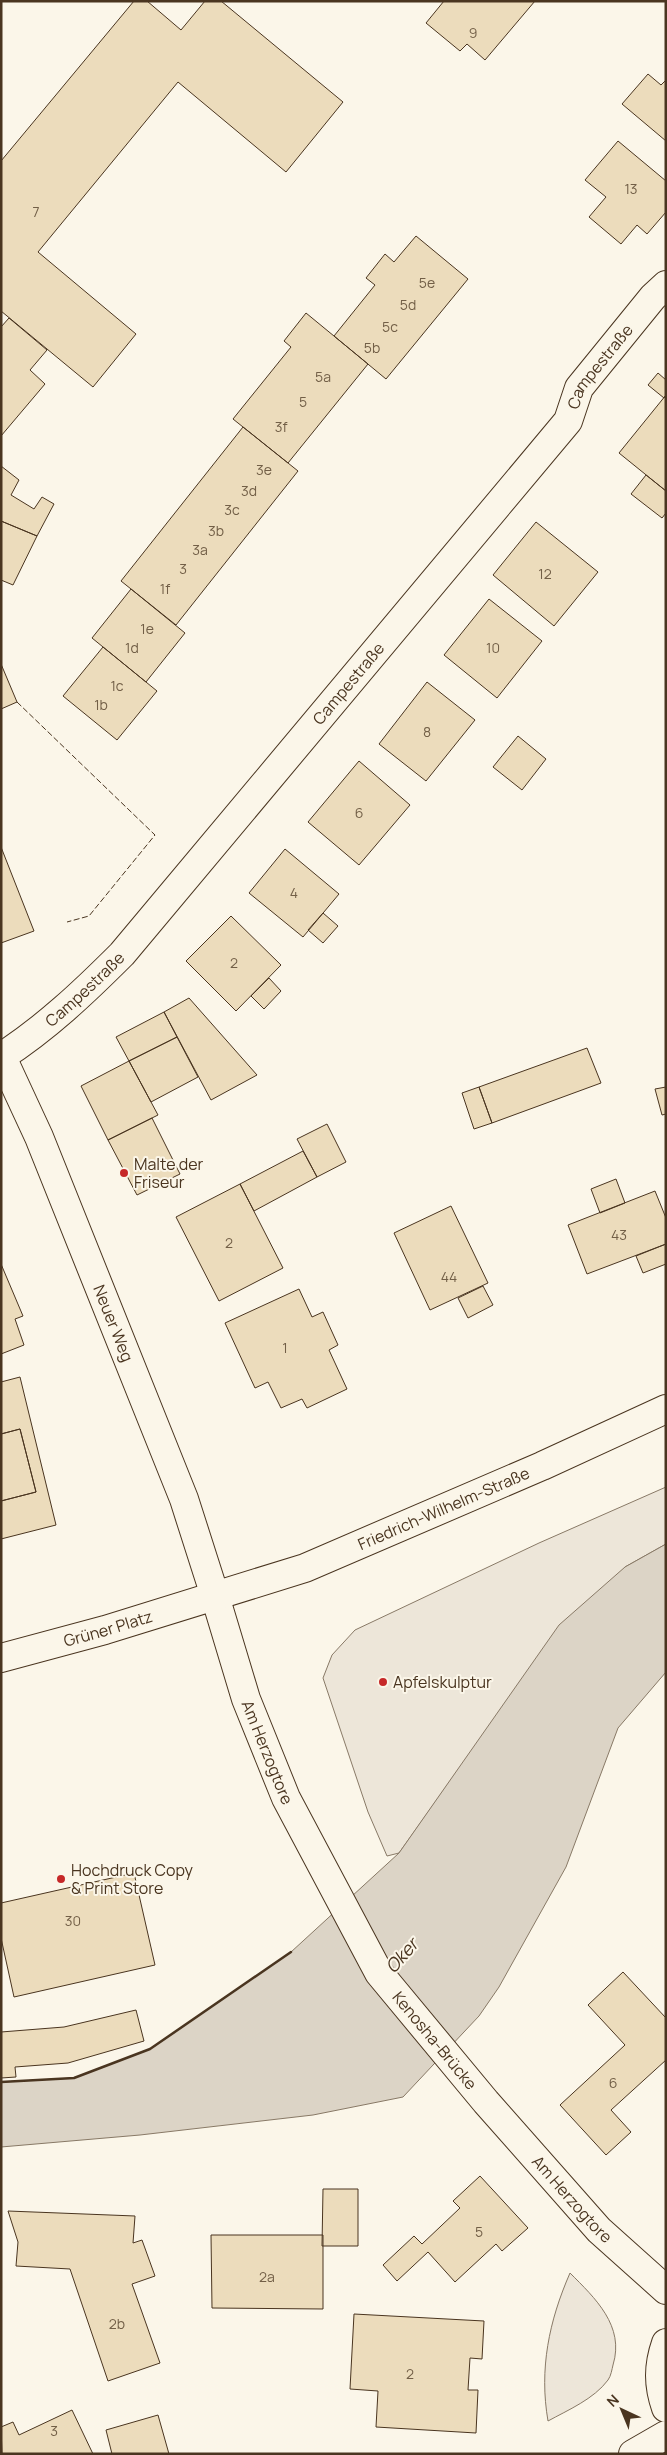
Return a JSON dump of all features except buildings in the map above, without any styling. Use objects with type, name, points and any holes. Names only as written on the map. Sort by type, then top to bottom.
[{"type":"street","name":"Campestraße","points":[[2,1056],[40,1030],[79,996],[122,954],[568,422],[579,388],[653,297],[666,285]]},
{"type":"street","name":"Neuer Weg","points":[[2,1056],[39,1137],[184,1499],[215,1596]]},
{"type":"street","name":"Friedrich-Wilhelm-Straße","points":[[215,1596],[306,1568],[542,1466],[666,1409]]},
{"type":"street","name":"Grüner Platz","points":[[1,1658],[215,1596]]},
{"type":"street","name":"Am Herzogtore","points":[[215,1596],[246,1699],[260,1735],[286,1798],[340,1900]]},
{"type":"street","name":"Kenosha-Brücke","points":[[340,1900],[379,1973],[486,2102]]},
{"type":"street","name":"Am Herzogtore","points":[[486,2102],[598,2230],[666,2290]]},
{"type":"street","points":[[666,2343],[661,2358],[659,2376],[666,2408]]},
{"type":"street","points":[[633,2454],[666,2435]]},
{"type":"shaded area","points":[[666,1487],[666,1544],[625,1567],[456,1773],[399,1853],[387,1856],[368,1812],[323,1678],[332,1655],[355,1630],[539,1543]]},
{"type":"shaded area","points":[[570,2273],[589,2292],[605,2314],[615,2338],[616,2351],[610,2377],[602,2387],[580,2404],[548,2421],[545,2364],[551,2327]]},
{"type":"water","name":"Oker","points":[[666,1544],[666,1672],[618,1728],[566,1867],[499,1987],[479,2016],[403,2097],[313,2115],[140,2135],[1,2147],[1,2082],[74,2078],[150,2049],[291,1952],[399,1853],[559,1625],[625,1567]]},
{"type":"fence","points":[[17,702],[155,835],[89,916],[67,922]]},
{"type":"wall","points":[[1,2082],[74,2078],[150,2049],[291,1952]]},
{"type":"place","name":"Malte der Friseur","points":[[124,1173]]},
{"type":"place","name":"Apfelskulptur","points":[[383,1682]]},
{"type":"place","name":"Hochdruck Copy & Print Store","points":[[61,1879]]}]
